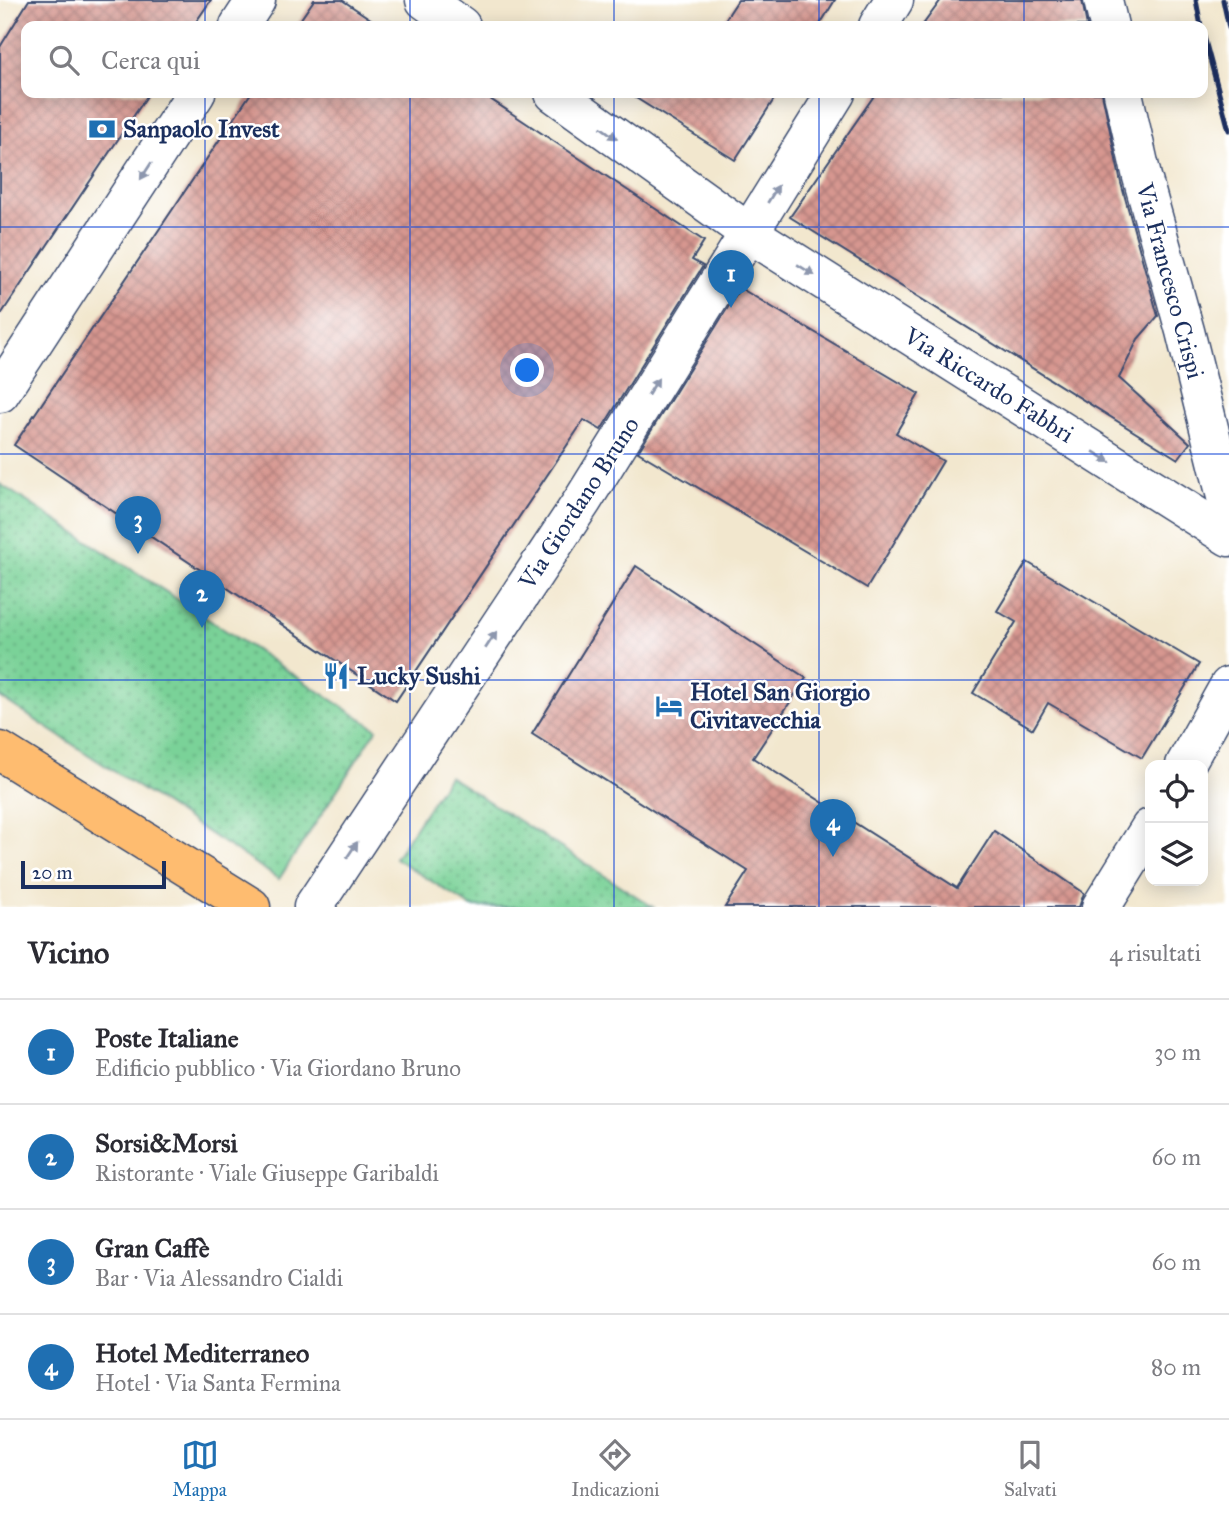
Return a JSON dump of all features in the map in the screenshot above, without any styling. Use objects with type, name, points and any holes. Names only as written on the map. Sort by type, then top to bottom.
[{"type":"main road","points":[[0,751],[251,907]]},
{"type":"street","points":[[242,21],[256,0]]},
{"type":"street","points":[[425,0],[454,21]]},
{"type":"street","points":[[881,21],[894,0]]},
{"type":"street","points":[[1103,0],[1108,21]]},
{"type":"street","points":[[0,393],[193,98]]},
{"type":"street","name":"Via Riccardo Fabbri","points":[[561,98],[749,233],[1229,537]]},
{"type":"street","name":"Via Giordano Bruno","points":[[313,907],[583,500],[833,98]]},
{"type":"street","name":"Via Francesco Crispi","points":[[1124,98],[1142,177],[1185,331],[1229,509]]},
{"type":"street","points":[[1188,760],[1229,686]]},
{"type":"street","points":[[1101,907],[1145,836]]},
{"type":"green space","points":[[0,484],[377,729],[279,879],[0,697]]},
{"type":"green space","points":[[449,776],[653,907],[472,907],[395,858]]},
{"type":"building","points":[[29,0],[211,0],[196,21],[21,21],[21,98],[146,98],[0,316],[0,47]]},
{"type":"building","points":[[314,0],[342,0],[374,21],[299,21]]},
{"type":"building","points":[[738,0],[835,0],[822,21],[724,21]]},
{"type":"building","points":[[941,0],[1082,0],[1086,21],[926,21]]},
{"type":"building","points":[[248,98],[489,98],[704,241],[692,260],[703,266],[601,430],[584,420],[396,701],[14,445]]},
{"type":"building","points":[[636,98],[775,98],[735,160]]},
{"type":"building","points":[[873,98],[1103,98],[1121,183],[1158,316],[1138,339],[1119,378],[1190,443],[1178,459],[790,217]]},
{"type":"building","points":[[740,288],[919,394],[896,433],[943,461],[867,588],[638,452]]},
{"type":"building","points":[[1027,562],[1199,664],[1142,758],[1048,703],[1033,729],[973,693],[1016,622],[997,611]]},
{"type":"building","points":[[636,566],[806,678],[753,758],[957,888],[994,831],[1084,893],[1079,907],[725,907],[748,871],[532,734]]},
{"type":"railway","points":[[1196,0],[1200,21]]},
{"type":"railway","points":[[1223,0],[1229,28]]},
{"type":"railway","points":[[1208,52],[1229,130]]},
{"type":"place","name":"Sanpaolo Invest","points":[[102,129]]},
{"type":"place","name":"Poste Italiane","points":[[731,308]]},
{"type":"place","name":"Gran Caffè","points":[[138,554]]},
{"type":"place","name":"Sorsi&Morsi","points":[[202,628]]},
{"type":"place","name":"Lucky Sushi","points":[[336,676]]},
{"type":"place","name":"Hotel San Giorgio Civitavecchia","points":[[669,706]]},
{"type":"place","name":"Hotel Mediterraneo","points":[[833,857]]}]
